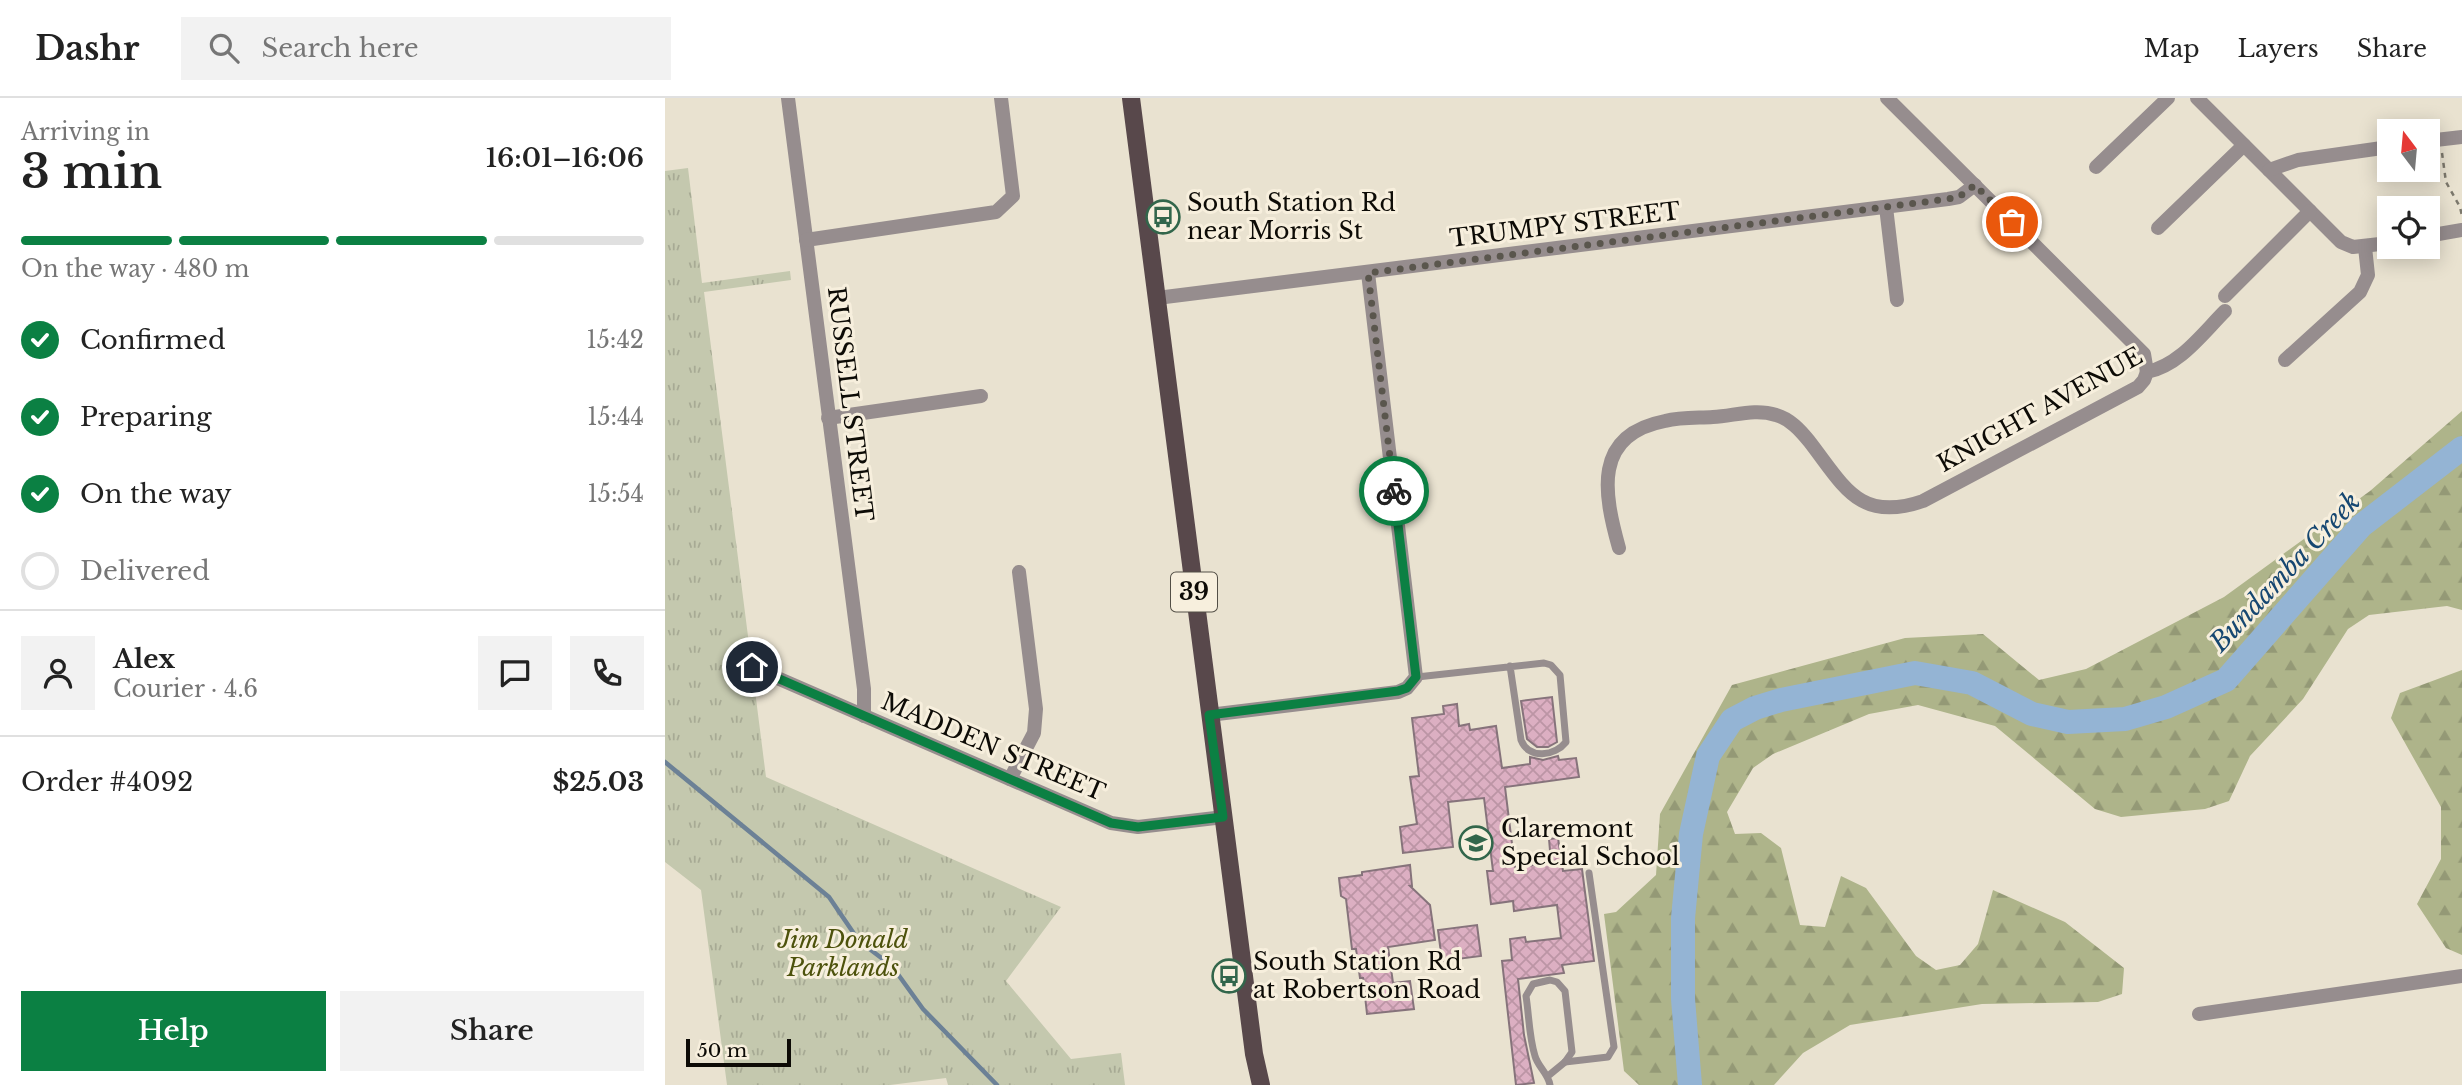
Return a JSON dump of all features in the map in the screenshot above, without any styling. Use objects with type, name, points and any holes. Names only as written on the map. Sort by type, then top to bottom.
[{"type":"main road","name":"39","points":[[1131,98],[1209,715],[1254,1054],[1261,1085]]},
{"type":"street","name":"RUSSELL STREET","points":[[787,98],[864,689],[864,716]]},
{"type":"street","points":[[806,240],[996,212],[1013,196],[1001,98]]},
{"type":"street","points":[[1887,98],[2144,354],[2147,372]]},
{"type":"street","points":[[2096,167],[2168,98]]},
{"type":"street","points":[[2197,98],[2341,242],[2353,247],[2377,245]]},
{"type":"street","points":[[2440,140],[2462,137]]},
{"type":"street","points":[[2158,228],[2244,145]]},
{"type":"street","points":[[2269,170],[2298,160],[2377,149]]},
{"type":"street","name":"TRUMPY STREET","points":[[1157,298],[1959,197],[1975,185]]},
{"type":"street","points":[[1886,207],[1897,300]]},
{"type":"street","name":"KNIGHT AVENUE","points":[[1619,548],[1610,515],[1608,465],[1628,437],[1644,427],[1663,421],[1760,411],[1778,415],[1801,432],[1847,490],[1860,501],[1888,509],[1923,501],[2138,387],[2147,372],[2169,364],[2180,356],[2310,211]]},
{"type":"street","points":[[2440,234],[2462,230]]},
{"type":"street","points":[[2285,359],[2360,292],[2368,275],[2365,247]]},
{"type":"street","points":[[1209,715],[1398,691],[1407,688],[1416,677],[1368,273]]},
{"type":"street","points":[[828,418],[982,396]]},
{"type":"street","points":[[1010,779],[1034,733],[1036,709],[1019,572]]},
{"type":"street","name":"MADDEN STREET","points":[[752,667],[1111,823],[1138,827],[1223,817]]},
{"type":"street","points":[[2199,1014],[2462,976]]},
{"type":"lane","points":[[1416,677],[1510,666],[1544,663],[1556,668],[1560,675],[1566,742],[1555,752],[1535,754],[1524,747],[1510,666]]},
{"type":"lane","points":[[1565,1062],[1608,1056],[1614,1047],[1589,873]]},
{"type":"lane","points":[[1538,982],[1557,982],[1565,991],[1572,1052],[1549,1081],[1534,1053],[1526,996],[1529,989],[1538,982]]},
{"type":"path","points":[[2440,162],[2446,182],[2462,216]]},
{"type":"green space","name":"Jim Donald Parklands","points":[[688,168],[702,283],[790,271],[791,280],[704,292],[766,777],[1061,907],[1006,981],[1071,1059],[1121,1053],[1125,1085],[948,1085],[946,1078],[890,1085],[727,1085],[701,890],[665,862],[665,171]]},
{"type":"green space","points":[[2462,411],[2462,610],[2447,606],[2369,615],[2348,629],[2303,699],[2250,756],[2229,801],[2205,809],[2121,817],[2095,809],[1995,726],[1918,705],[1869,714],[1773,754],[1753,768],[1727,812],[1735,834],[1761,833],[1781,848],[1800,925],[1825,927],[1841,876],[1866,888],[1916,956],[1936,970],[1960,965],[1978,944],[1993,890],[2065,922],[2124,968],[2122,994],[2098,1002],[1982,1004],[1850,1025],[1803,1053],[1774,1085],[1639,1085],[1624,1071],[1604,914],[1616,912],[1656,875],[1660,814],[1732,685],[1905,638],[1983,634],[2039,680],[2086,669],[2224,597],[2370,491]]},
{"type":"green space","points":[[2462,670],[2462,955],[2446,948],[2417,904],[2441,859],[2441,807],[2391,718],[2400,693]]},
{"type":"building","points":[[1552,697],[1557,742],[1548,747],[1537,747],[1527,739],[1521,701]]},
{"type":"building","points":[[1457,704],[1459,726],[1469,724],[1470,730],[1496,726],[1502,768],[1530,764],[1530,757],[1543,760],[1558,756],[1559,760],[1576,758],[1579,777],[1505,787],[1515,868],[1551,862],[1549,839],[1558,838],[1563,871],[1582,869],[1594,961],[1562,965],[1564,973],[1518,979],[1524,1035],[1534,1083],[1516,1085],[1502,961],[1512,960],[1510,939],[1525,937],[1526,942],[1561,938],[1557,905],[1514,911],[1513,901],[1491,904],[1487,871],[1493,871],[1484,798],[1448,802],[1453,847],[1403,853],[1400,827],[1417,824],[1410,777],[1419,776],[1412,718],[1444,714],[1443,706]]},
{"type":"building","points":[[1410,865],[1410,886],[1430,905],[1435,940],[1388,947],[1393,983],[1410,981],[1414,1009],[1367,1014],[1363,978],[1360,978],[1356,949],[1352,949],[1346,899],[1341,896],[1339,878]]},
{"type":"building","points":[[1477,925],[1481,956],[1442,961],[1438,930]]},
{"type":"waterway","name":"Bundamba Creek","points":[[1690,1085],[1683,999],[1683,918],[1691,834],[1708,756],[1732,720],[1755,708],[1781,700],[1915,673],[1972,683],[2032,714],[2068,722],[2125,719],[2166,707],[2226,680],[2361,526],[2462,448]]},
{"type":"waterway","points":[[665,762],[829,897],[859,941],[892,966],[923,1009],[997,1085]]},
{"type":"way so far","points":[[1394,491],[1368,273],[1948,199],[1959,197],[1975,185],[2012,222]]},
{"type":"place","name":"South Station Rd near Morris St","points":[[1163,217]]},
{"type":"place","name":"Claremont Special School","points":[[1476,843]]},
{"type":"place","name":"South Station Rd at Robertson Road","points":[[1229,976]]},
{"type":"route","points":[[752,667],[1111,823],[1138,827],[1223,817],[1209,715],[1398,691],[1407,688],[1416,677],[1394,491]]}]
